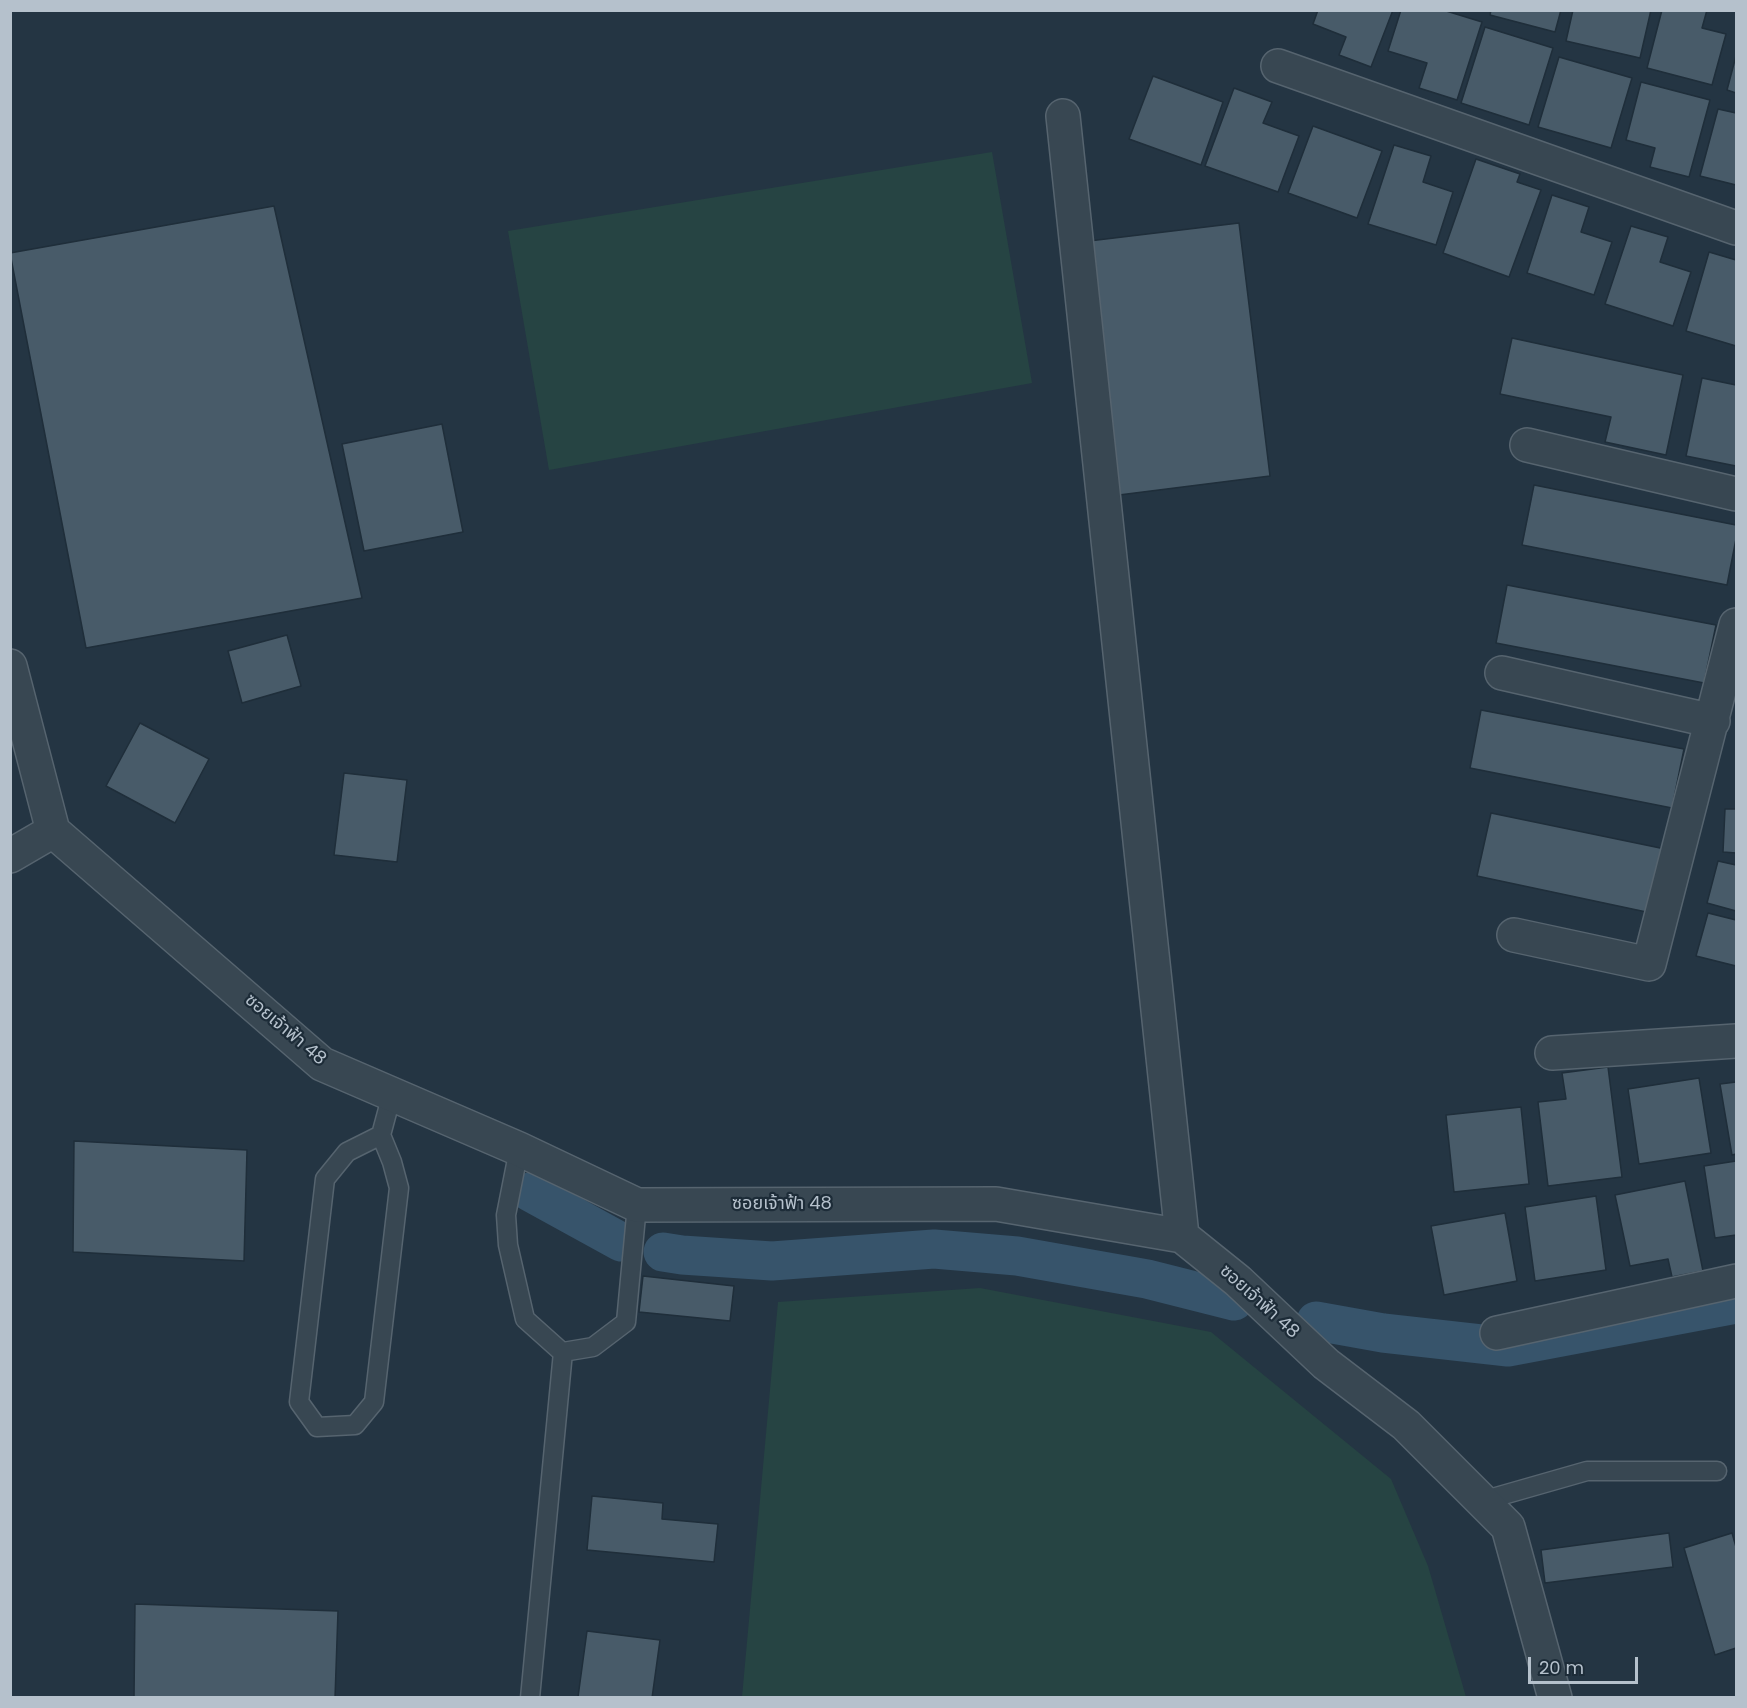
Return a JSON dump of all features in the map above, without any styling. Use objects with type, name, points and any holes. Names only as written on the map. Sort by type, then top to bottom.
[{"type":"street","points":[[1278,66],[1737,228]]},
{"type":"street","points":[[1063,117],[1182,1236]]},
{"type":"street","points":[[1527,445],[1737,494]]},
{"type":"street","points":[[1514,935],[1649,964],[1737,625]]},
{"type":"street","points":[[10,666],[53,831],[10,856]]},
{"type":"street","points":[[1502,673],[1713,721]]},
{"type":"street","name":"ซอยเจ้าฟ้า 48","points":[[53,831],[322,1064],[519,1149],[637,1204],[996,1204],[1182,1236],[1238,1281],[1326,1364],[1406,1425],[1508,1527],[1555,1698]]},
{"type":"street","points":[[1552,1053],[1737,1041]]},
{"type":"street","points":[[1497,1333],[1737,1281]]},
{"type":"lane","points":[[381,1135],[347,1152],[325,1179],[299,1402],[317,1427],[354,1425],[374,1402],[399,1188],[381,1135],[392,1094]]},
{"type":"lane","points":[[519,1149],[506,1215],[508,1245],[525,1319],[562,1353]]},
{"type":"lane","points":[[562,1353],[593,1347],[626,1322],[637,1204]]},
{"type":"lane","points":[[530,1698],[562,1353]]},
{"type":"lane","points":[[1482,1501],[1587,1471],[1717,1471]]},
{"type":"green space","points":[[992,152],[1032,383],[549,470],[508,231]]},
{"type":"green space","points":[[980,1288],[1211,1332],[1391,1479],[1428,1566],[1466,1697],[742,1697],[778,1302]]},
{"type":"building","points":[[1318,10],[1393,10],[1371,67],[1339,55],[1346,37],[1313,24]]},
{"type":"building","points":[[1401,10],[1443,10],[1482,22],[1457,100],[1419,88],[1427,63],[1388,51]]},
{"type":"building","points":[[1491,10],[1561,10],[1555,32],[1490,15]]},
{"type":"building","points":[[1573,10],[1651,10],[1640,58],[1566,41]]},
{"type":"building","points":[[1662,10],[1707,10],[1702,28],[1726,34],[1712,85],[1647,68]]},
{"type":"building","points":[[1485,27],[1553,48],[1529,125],[1461,103]]},
{"type":"building","points":[[1736,56],[1736,93],[1727,90]]},
{"type":"building","points":[[1559,57],[1632,78],[1611,148],[1538,127]]},
{"type":"building","points":[[1153,76],[1223,102],[1201,165],[1129,139]]},
{"type":"building","points":[[1641,82],[1710,100],[1689,177],[1650,167],[1655,148],[1626,140]]},
{"type":"building","points":[[1234,88],[1272,102],[1263,123],[1299,136],[1278,192],[1205,166]]},
{"type":"building","points":[[1718,109],[1736,113],[1736,185],[1700,176]]},
{"type":"building","points":[[1313,126],[1382,151],[1357,218],[1288,193]]},
{"type":"building","points":[[1394,145],[1431,156],[1423,182],[1453,192],[1436,245],[1368,224]]},
{"type":"building","points":[[1476,159],[1520,174],[1517,182],[1541,190],[1509,277],[1443,253]]},
{"type":"building","points":[[1552,195],[1589,207],[1581,232],[1612,242],[1594,295],[1527,273]]},
{"type":"building","points":[[274,206],[362,598],[86,648],[10,253]]},
{"type":"building","points":[[1239,223],[1270,476],[1119,495],[1089,241]]},
{"type":"building","points":[[1631,226],[1668,237],[1660,262],[1691,272],[1673,326],[1605,304]]},
{"type":"building","points":[[1709,252],[1736,260],[1736,346],[1686,331]]},
{"type":"building","points":[[1512,338],[1683,375],[1666,455],[1605,442],[1611,417],[1500,394]]},
{"type":"building","points":[[1702,378],[1736,385],[1736,466],[1686,456]]},
{"type":"building","points":[[442,424],[463,532],[364,551],[342,444]]},
{"type":"building","points":[[1534,485],[1736,525],[1736,539],[1727,585],[1522,545]]},
{"type":"building","points":[[1507,585],[1716,625],[1704,683],[1496,643]]},
{"type":"building","points":[[287,635],[301,686],[242,703],[228,651]]},
{"type":"building","points":[[1481,710],[1684,749],[1672,808],[1470,768]]},
{"type":"building","points":[[140,723],[209,759],[175,823],[106,786]]},
{"type":"building","points":[[344,773],[407,780],[397,862],[334,855]]},
{"type":"building","points":[[1725,809],[1736,809],[1736,853],[1723,852]]},
{"type":"building","points":[[1491,813],[1665,849],[1651,913],[1477,876]]},
{"type":"building","points":[[1718,861],[1736,865],[1736,911],[1707,903]]},
{"type":"building","points":[[1708,913],[1736,920],[1736,966],[1696,956]]},
{"type":"building","points":[[1608,1067],[1622,1177],[1548,1186],[1538,1102],[1566,1099],[1562,1073]]},
{"type":"building","points":[[1699,1078],[1711,1153],[1639,1164],[1628,1089]]},
{"type":"building","points":[[1736,1082],[1736,1154],[1732,1155],[1720,1084]]},
{"type":"building","points":[[1521,1107],[1529,1184],[1454,1192],[1446,1115]]},
{"type":"building","points":[[74,1141],[247,1150],[244,1261],[73,1252]]},
{"type":"building","points":[[1736,1161],[1736,1235],[1715,1238],[1704,1166]]},
{"type":"building","points":[[1685,1181],[1703,1271],[1672,1277],[1668,1259],[1630,1266],[1615,1195]]},
{"type":"building","points":[[1596,1196],[1606,1270],[1535,1281],[1525,1207]]},
{"type":"building","points":[[1505,1213],[1517,1281],[1444,1295],[1431,1226]]},
{"type":"building","points":[[643,1276],[734,1286],[730,1321],[639,1312]]},
{"type":"building","points":[[592,1496],[663,1503],[662,1519],[718,1524],[714,1562],[587,1550]]},
{"type":"building","points":[[1669,1533],[1673,1567],[1545,1583],[1541,1550]]},
{"type":"building","points":[[1732,1533],[1736,1547],[1736,1648],[1715,1655],[1684,1548]]},
{"type":"building","points":[[135,1604],[338,1611],[335,1698],[134,1698]]},
{"type":"building","points":[[587,1631],[660,1640],[652,1698],[578,1697]]},
{"type":"waterway","points":[[530,1192],[621,1242]]},
{"type":"waterway","points":[[663,1252],[772,1261],[934,1249],[1017,1256],[1147,1279],[1234,1301]]},
{"type":"waterway","points":[[1316,1321],[1383,1333],[1508,1347],[1736,1304]]}]
